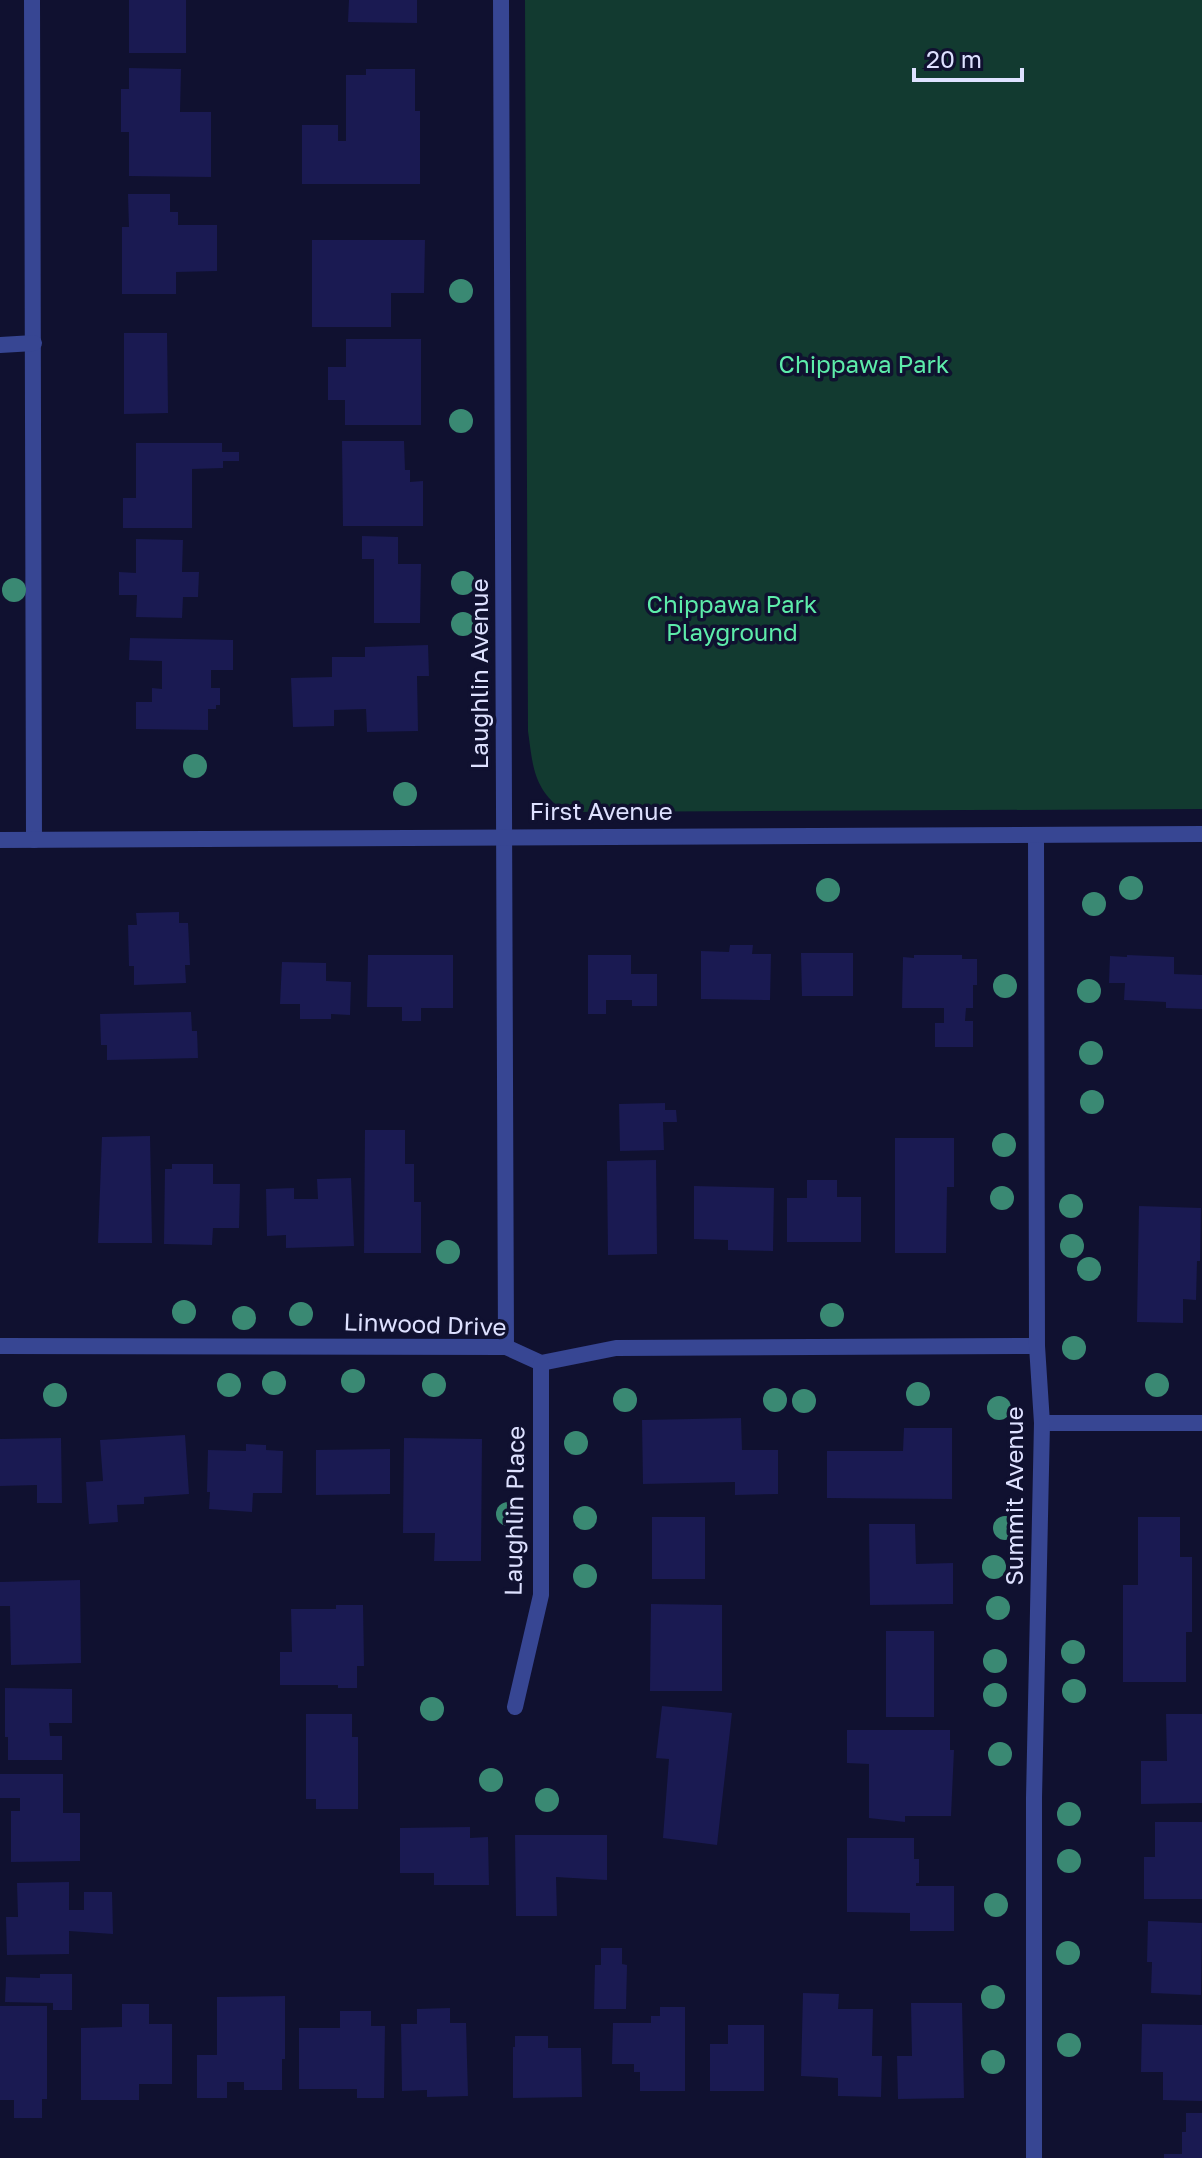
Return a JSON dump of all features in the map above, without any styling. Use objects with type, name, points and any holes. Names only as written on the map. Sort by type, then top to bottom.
[{"type":"street","points":[[32,0],[34,840]]},
{"type":"street","name":"Laughlin Avenue","points":[[501,0],[506,1347]]},
{"type":"street","points":[[0,345],[34,343]]},
{"type":"street","name":"First Avenue","points":[[0,840],[1202,834]]},
{"type":"street","name":"Summit Avenue","points":[[1034,2158],[1034,1798],[1042,1423],[1037,1346],[1036,835]]},
{"type":"street","name":"Linwood Drive","points":[[0,1346],[506,1347],[541,1363]]},
{"type":"street","points":[[541,1363],[616,1348],[1037,1346]]},
{"type":"street","name":"Laughlin Place","points":[[515,1707],[541,1595],[541,1363]]},
{"type":"street","points":[[1042,1423],[1202,1423]]},
{"type":"green space","name":"Chippawa Park","points":[[525,0],[1202,0],[1202,809],[565,812],[546,795],[533,766],[528,731]]},
{"type":"building","points":[[129,0],[186,0],[186,53],[129,53]]},
{"type":"building","points":[[349,0],[417,0],[417,23],[348,22]]},
{"type":"building","points":[[129,68],[181,69],[180,112],[211,112],[211,177],[129,176],[129,132],[121,132],[121,89],[129,89]]},
{"type":"building","points":[[366,69],[415,69],[415,111],[420,111],[420,184],[302,184],[302,125],[338,125],[338,141],[346,141],[346,75],[366,75]]},
{"type":"building","points":[[128,194],[170,194],[170,212],[178,212],[178,225],[217,225],[217,271],[176,272],[176,294],[122,294],[122,227],[129,227]]},
{"type":"building","points":[[312,240],[425,240],[424,293],[391,293],[391,327],[312,327]]},
{"type":"building","points":[[124,333],[167,333],[168,413],[124,414]]},
{"type":"building","points":[[346,339],[421,339],[421,425],[345,425],[345,400],[328,400],[328,367],[346,367]]},
{"type":"building","points":[[342,441],[404,441],[405,470],[410,470],[410,482],[423,481],[423,526],[343,526]]},
{"type":"building","points":[[136,443],[222,443],[222,452],[239,452],[239,461],[223,461],[223,468],[192,469],[192,528],[123,528],[123,498],[136,498]]},
{"type":"building","points":[[362,536],[398,537],[398,564],[421,564],[420,623],[374,623],[374,559],[362,559]]},
{"type":"building","points":[[136,539],[183,540],[182,572],[199,572],[198,597],[183,597],[182,618],[136,617],[137,595],[119,595],[119,572],[136,573]]},
{"type":"building","points":[[130,638],[233,640],[233,670],[211,670],[211,688],[220,688],[220,705],[216,705],[216,709],[208,709],[208,730],[136,729],[136,702],[152,702],[152,688],[162,689],[162,661],[129,660]]},
{"type":"building","points":[[428,645],[429,676],[417,676],[418,731],[367,732],[366,709],[334,710],[334,726],[293,727],[291,678],[332,677],[332,657],[365,657],[365,647]]},
{"type":"building","points":[[179,912],[179,923],[188,923],[190,965],[185,965],[186,983],[134,985],[134,966],[129,966],[128,925],[137,925],[136,913]]},
{"type":"building","points":[[730,945],[753,945],[752,954],[771,954],[770,1000],[701,999],[701,951],[729,952]]},
{"type":"building","points":[[801,953],[853,953],[853,996],[802,996]]},
{"type":"building","points":[[368,955],[453,955],[453,1008],[421,1008],[421,1021],[402,1021],[402,1007],[367,1007]]},
{"type":"building","points":[[588,955],[631,955],[631,974],[657,974],[657,1006],[632,1006],[632,1000],[606,1000],[606,1014],[588,1014]]},
{"type":"building","points":[[914,955],[962,955],[962,959],[977,959],[973,1008],[966,1008],[965,1021],[973,1021],[973,1047],[935,1047],[935,1023],[944,1023],[944,1008],[902,1008],[903,957],[914,958]]},
{"type":"building","points":[[1110,956],[1174,957],[1174,974],[1202,975],[1202,1009],[1166,1008],[1166,1002],[1124,1000],[1125,983],[1109,983]]},
{"type":"building","points":[[282,962],[326,963],[326,981],[351,982],[350,1015],[331,1014],[331,1019],[300,1019],[300,1004],[280,1004]]},
{"type":"building","points":[[191,1012],[192,1031],[197,1031],[198,1058],[107,1060],[107,1045],[101,1045],[100,1014]]},
{"type":"building","points":[[665,1103],[665,1110],[676,1110],[677,1122],[663,1122],[664,1150],[620,1151],[619,1104]]},
{"type":"building","points":[[365,1130],[405,1130],[405,1164],[414,1164],[414,1202],[421,1202],[421,1253],[364,1253]]},
{"type":"building","points":[[150,1136],[152,1243],[98,1243],[102,1137]]},
{"type":"building","points":[[895,1138],[954,1138],[954,1187],[947,1187],[946,1253],[895,1253]]},
{"type":"building","points":[[656,1160],[657,1254],[608,1255],[607,1161]]},
{"type":"building","points":[[172,1164],[213,1164],[213,1184],[240,1184],[239,1228],[213,1228],[212,1245],[164,1244],[165,1169],[172,1169]]},
{"type":"building","points":[[351,1178],[354,1246],[286,1248],[286,1235],[267,1236],[266,1189],[294,1188],[294,1199],[318,1199],[317,1179]]},
{"type":"building","points":[[807,1180],[837,1180],[837,1197],[861,1197],[861,1242],[787,1242],[787,1198],[807,1198]]},
{"type":"building","points":[[694,1186],[774,1188],[773,1251],[728,1250],[728,1240],[694,1239]]},
{"type":"building","points":[[1139,1206],[1201,1208],[1196,1300],[1183,1299],[1183,1323],[1137,1322]]},
{"type":"building","points":[[741,1418],[742,1450],[778,1450],[778,1494],[735,1495],[735,1482],[643,1484],[642,1420]]},
{"type":"building","points":[[904,1428],[952,1428],[952,1499],[827,1498],[827,1451],[903,1451]]},
{"type":"building","points":[[185,1435],[189,1494],[144,1497],[144,1504],[117,1505],[118,1522],[89,1524],[86,1482],[103,1481],[100,1440]]},
{"type":"building","points":[[61,1438],[62,1503],[37,1503],[37,1485],[0,1486],[0,1439]]},
{"type":"building","points":[[404,1438],[482,1439],[481,1561],[434,1561],[435,1533],[403,1533]]},
{"type":"building","points":[[246,1444],[266,1445],[266,1450],[283,1451],[282,1493],[253,1493],[252,1512],[209,1509],[208,1450],[246,1451]]},
{"type":"building","points":[[390,1449],[390,1494],[316,1495],[316,1450]]},
{"type":"building","points":[[652,1517],[705,1517],[705,1579],[652,1579]]},
{"type":"building","points":[[1138,1517],[1180,1517],[1180,1557],[1192,1557],[1192,1632],[1186,1632],[1186,1682],[1123,1682],[1123,1585],[1138,1585]]},
{"type":"building","points":[[869,1524],[915,1524],[916,1564],[953,1563],[953,1604],[870,1605]]},
{"type":"building","points":[[80,1580],[81,1663],[11,1665],[10,1606],[0,1606],[0,1582]]},
{"type":"building","points":[[651,1604],[722,1605],[722,1691],[650,1691]]},
{"type":"building","points":[[336,1605],[363,1605],[364,1666],[357,1666],[357,1688],[280,1685],[280,1652],[292,1652],[291,1609],[336,1609]]},
{"type":"building","points":[[886,1631],[934,1631],[934,1717],[886,1717]]},
{"type":"building","points":[[5,1688],[72,1689],[72,1723],[49,1723],[50,1736],[62,1736],[62,1760],[8,1760]]},
{"type":"building","points":[[662,1706],[732,1713],[717,1845],[663,1838],[669,1759],[656,1758]]},
{"type":"building","points":[[306,1714],[352,1714],[352,1737],[358,1737],[358,1809],[316,1809],[316,1799],[306,1799]]},
{"type":"building","points":[[1166,1714],[1202,1714],[1202,1803],[1141,1804],[1141,1761],[1167,1761]]},
{"type":"building","points":[[847,1730],[950,1730],[950,1750],[954,1750],[951,1816],[905,1816],[905,1822],[869,1818],[869,1764],[847,1763]]},
{"type":"building","points":[[0,1774],[63,1774],[63,1813],[80,1813],[80,1861],[11,1862],[11,1811],[20,1811],[20,1798],[0,1798]]},
{"type":"building","points":[[1155,1822],[1202,1822],[1202,1899],[1144,1899],[1144,1857],[1155,1857]]},
{"type":"building","points":[[470,1827],[470,1838],[488,1837],[489,1885],[434,1885],[434,1873],[400,1873],[400,1828]]},
{"type":"building","points":[[515,1835],[607,1835],[607,1880],[556,1877],[557,1916],[516,1916]]},
{"type":"building","points":[[847,1838],[914,1838],[914,1859],[919,1859],[919,1883],[916,1886],[954,1886],[954,1931],[910,1931],[910,1913],[847,1912]]},
{"type":"building","points":[[69,1882],[69,1910],[84,1910],[84,1892],[112,1892],[113,1934],[69,1931],[69,1954],[7,1955],[6,1917],[18,1917],[17,1883]]},
{"type":"building","points":[[1148,1921],[1202,1923],[1201,1995],[1151,1993],[1152,1962],[1147,1962]]},
{"type":"building","points":[[601,1948],[622,1948],[622,1964],[627,1965],[626,2009],[594,2009],[595,1965],[601,1965]]},
{"type":"building","points":[[40,1974],[72,1974],[72,2010],[53,2010],[53,2003],[5,2002],[6,1977],[40,1978]]},
{"type":"building","points":[[803,1993],[839,1994],[838,2009],[873,2009],[872,2056],[882,2056],[881,2097],[838,2096],[838,2078],[801,2076]]},
{"type":"building","points":[[285,1996],[282,2090],[244,2090],[244,2082],[227,2082],[227,2098],[197,2098],[197,2055],[217,2055],[217,1997]]},
{"type":"building","points":[[911,2003],[962,2003],[964,2098],[898,2099],[897,2056],[912,2056]]},
{"type":"building","points":[[122,2004],[149,2004],[149,2024],[172,2024],[172,2084],[139,2084],[139,2100],[81,2100],[81,2028],[122,2027]]},
{"type":"building","points":[[0,2006],[47,2006],[47,2099],[42,2099],[42,2118],[14,2118],[14,2100],[0,2100]]},
{"type":"building","points":[[660,2007],[685,2007],[685,2091],[640,2091],[640,2072],[634,2072],[634,2064],[612,2064],[613,2023],[651,2023],[651,2016],[660,2016]]},
{"type":"building","points":[[450,2008],[450,2023],[466,2023],[468,2096],[427,2097],[427,2090],[402,2091],[401,2024],[417,2024],[417,2009]]},
{"type":"building","points":[[340,2011],[371,2011],[371,2026],[385,2026],[384,2098],[357,2098],[357,2089],[299,2089],[299,2028],[340,2028]]},
{"type":"building","points":[[1142,2024],[1202,2025],[1202,2101],[1163,2100],[1163,2072],[1141,2072]]},
{"type":"building","points":[[728,2025],[764,2025],[764,2091],[710,2091],[710,2044],[728,2044]]},
{"type":"building","points":[[515,2036],[548,2036],[548,2048],[581,2048],[582,2097],[513,2098]]},
{"type":"building","points":[[1186,2113],[1202,2113],[1202,2158],[1164,2158],[1164,2154],[1182,2154]]},
{"type":"park label","name":"Chippawa Park Playground","points":[[732,619]]}]
